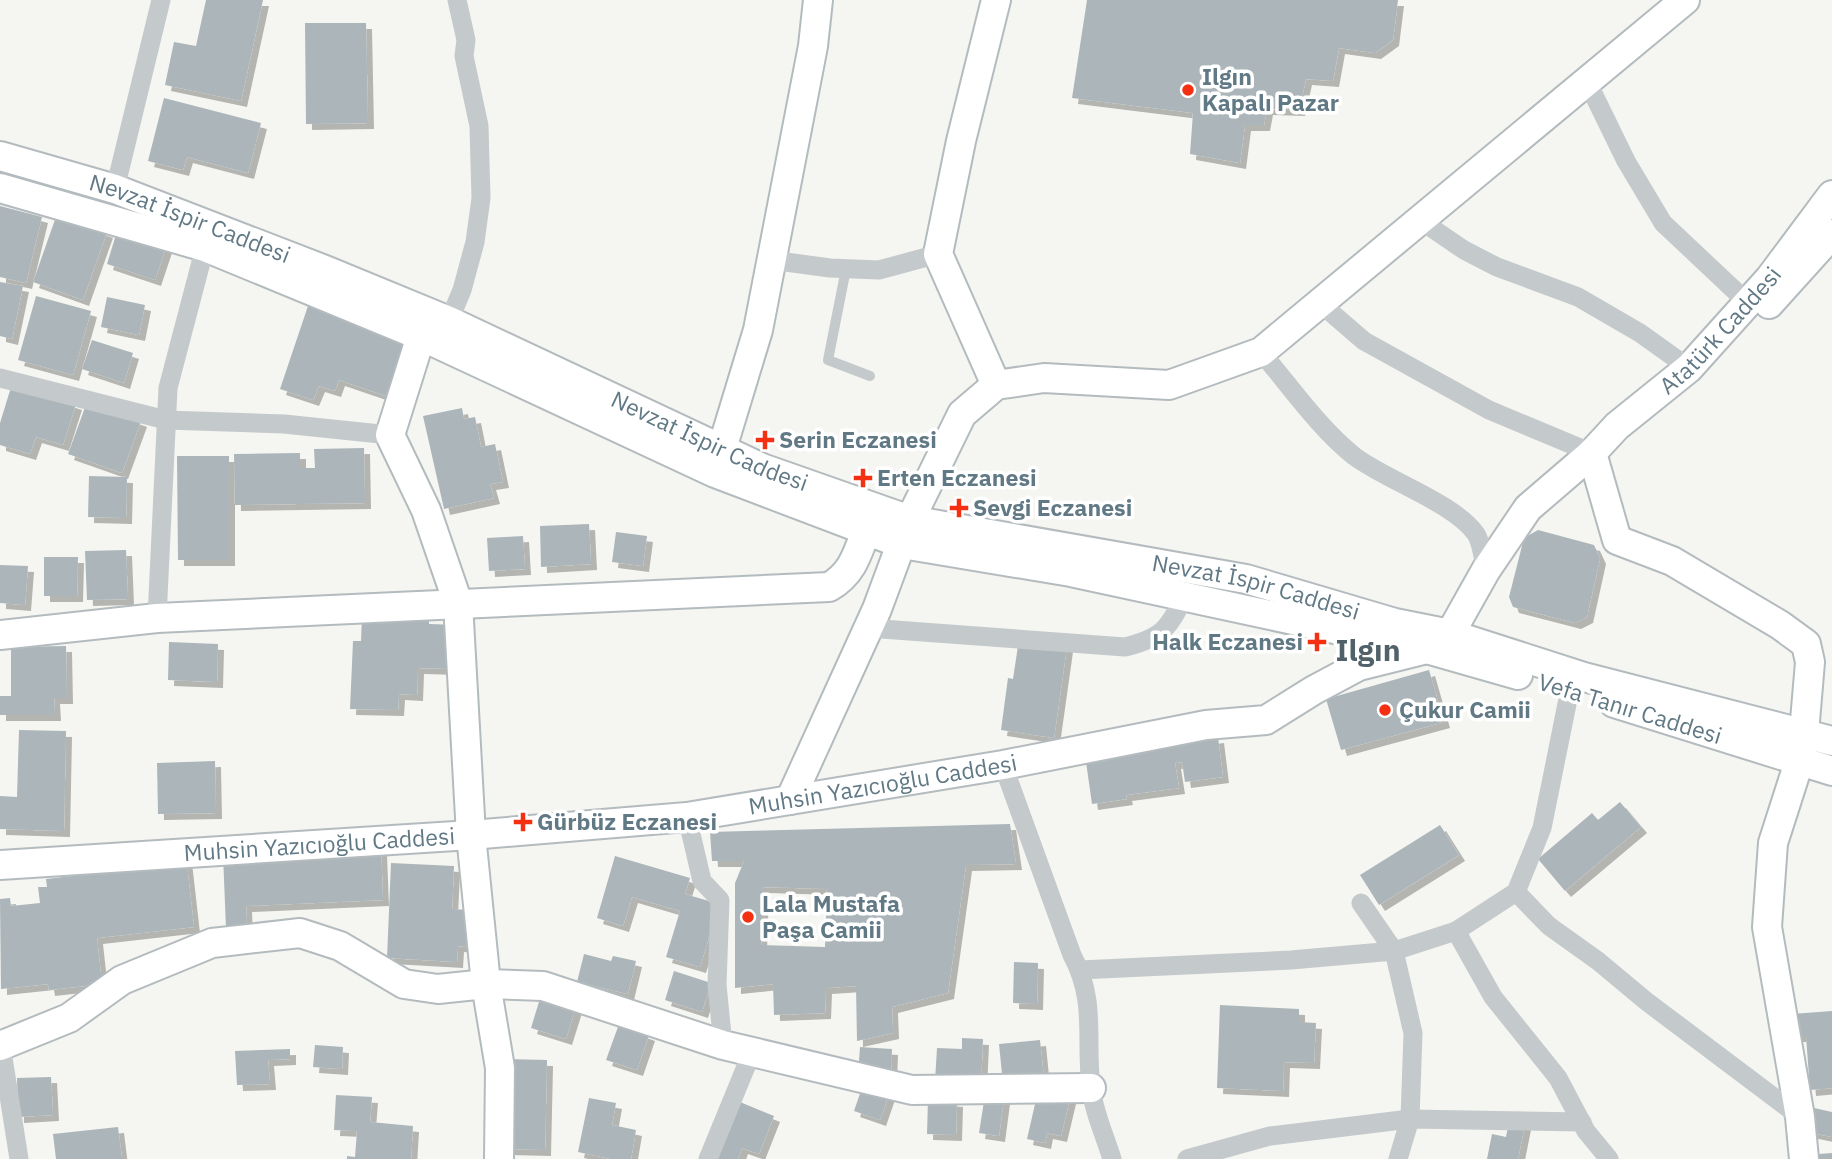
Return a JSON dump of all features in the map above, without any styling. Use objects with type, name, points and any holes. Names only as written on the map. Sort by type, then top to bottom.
[{"type":"street","points":[[115,189],[161,0]]},
{"type":"street","points":[[449,321],[462,290],[475,243],[481,198],[479,126],[464,56],[466,40],[457,0]]},
{"type":"street","points":[[719,462],[758,330],[813,46],[818,0]]},
{"type":"street","points":[[996,0],[961,141],[938,254],[996,385]]},
{"type":"street","points":[[790,800],[873,618],[906,532],[962,414],[996,385],[1044,378],[1169,384],[1261,352],[1685,0]]},
{"type":"street","points":[[1587,81],[1626,161],[1663,223],[1748,303]]},
{"type":"street","name":"Nevzat İspir Caddesi","points":[[0,156],[115,189],[449,321],[719,462],[762,468],[906,532],[1184,597],[1439,642]]},
{"type":"street","name":"Nevzat İspir Caddesi","points":[[0,188],[205,247],[719,462],[866,531],[906,532],[1246,579],[1395,623],[1439,642]]},
{"type":"street","name":"Atatürk Caddesi","points":[[1439,642],[1528,509],[1592,453],[1617,426],[1689,368],[1770,278],[1832,195]]},
{"type":"street","points":[[1420,220],[1464,250],[1497,267],[1578,297],[1640,333],[1689,368]]},
{"type":"street","name":"Atatürk Caddesi","points":[[1592,453],[1640,432],[1783,291],[1832,234]]},
{"type":"street","points":[[158,618],[168,388],[205,247]]},
{"type":"street","points":[[771,260],[879,270],[938,254]]},
{"type":"street","points":[[1320,303],[1364,341],[1466,398],[1592,453],[1617,540],[1672,561],[1780,625],[1805,643],[1821,660],[1799,762],[1773,843],[1767,927],[1800,1117],[1804,1159]]},
{"type":"street","points":[[421,336],[390,435],[426,510],[458,603],[471,835],[486,984],[500,1069],[499,1159]]},
{"type":"street","points":[[1261,352],[1322,423],[1353,454],[1380,473],[1455,515],[1476,535],[1486,570]]},
{"type":"street","points":[[0,378],[166,420],[284,424],[390,435]]},
{"type":"street","points":[[0,635],[158,618],[829,587],[846,575],[855,562],[866,531]]},
{"type":"street","points":[[838,582],[873,618],[1125,647],[1151,640],[1172,622],[1184,597]]},
{"type":"street","name":"Vefa Tanır Caddesi","points":[[1439,642],[1570,689],[1832,771]]},
{"type":"street","name":"Vefa Tanır Caddesi","points":[[1439,642],[1832,741]]},
{"type":"street","name":"Muhsin Yazıcıoğlu Caddesi","points":[[0,865],[471,835],[687,817],[1003,765],[1206,725],[1266,719],[1359,666],[1439,642]]},
{"type":"street","points":[[1080,970],[1291,960],[1394,951],[1456,931],[1516,892],[1542,828],[1570,689]]},
{"type":"street","points":[[1003,765],[1072,955],[1080,970],[1090,1016],[1091,1088],[1112,1159]]},
{"type":"street","points":[[687,817],[702,881],[720,900],[717,985],[723,1045]]},
{"type":"street","points":[[1516,892],[1549,926],[1800,1117]]},
{"type":"street","points":[[1361,903],[1394,951],[1413,1033],[1410,1119],[1398,1159]]},
{"type":"street","points":[[1456,931],[1493,997],[1558,1078],[1582,1122],[1609,1159]]},
{"type":"street","points":[[19,1159],[0,1044],[69,1018],[122,980],[212,943],[300,933],[340,946],[404,984],[438,989],[486,984],[543,986],[723,1045],[912,1090],[1091,1088]]},
{"type":"street","points":[[708,1159],[752,1052]]},
{"type":"street","points":[[1187,1159],[1270,1136],[1410,1119],[1582,1122]]},
{"type":"lane","points":[[846,269],[828,360],[870,376]]},
{"type":"building","points":[[206,0],[263,0],[241,101],[165,85],[174,42],[196,46]]},
{"type":"building","name":"Ilgın Kapalı Pazar","points":[[1087,0],[1398,0],[1393,40],[1375,53],[1339,48],[1333,81],[1306,79],[1299,110],[1267,109],[1264,125],[1245,125],[1240,163],[1190,154],[1193,113],[1072,98]]},
{"type":"building","points":[[305,23],[366,23],[368,123],[306,124]]},
{"type":"building","points":[[164,98],[261,123],[248,173],[187,157],[183,170],[148,161]]},
{"type":"building","points":[[0,206],[42,217],[26,283],[0,277]]},
{"type":"building","points":[[57,214],[107,232],[83,300],[33,282]]},
{"type":"building","points":[[118,228],[167,244],[155,280],[107,264]]},
{"type":"building","points":[[0,282],[23,286],[12,339],[0,336]]},
{"type":"building","points":[[36,296],[91,311],[73,375],[18,360]]},
{"type":"building","points":[[107,297],[145,305],[139,335],[101,327]]},
{"type":"building","points":[[309,303],[407,336],[386,396],[339,380],[335,391],[319,386],[313,400],[280,389]]},
{"type":"building","points":[[92,340],[133,353],[124,383],[82,369]]},
{"type":"building","points":[[12,384],[76,404],[63,445],[36,437],[30,454],[0,445],[0,423]]},
{"type":"building","points":[[87,402],[141,421],[122,473],[68,454]]},
{"type":"building","points":[[462,408],[464,419],[475,417],[481,447],[495,444],[503,482],[490,484],[494,498],[444,509],[423,416]]},
{"type":"building","points":[[364,448],[365,503],[235,505],[234,454],[300,453],[300,468],[315,468],[314,449]]},
{"type":"building","points":[[177,456],[229,456],[229,560],[178,560]]},
{"type":"building","points":[[89,476],[127,477],[126,518],[88,517]]},
{"type":"building","points":[[589,524],[591,564],[541,567],[540,526]]},
{"type":"building","points":[[1538,530],[1594,545],[1600,558],[1587,617],[1575,623],[1513,607],[1509,597],[1524,538]]},
{"type":"building","points":[[616,532],[647,536],[643,566],[612,562]]},
{"type":"building","points":[[523,536],[525,569],[489,571],[487,538]]},
{"type":"building","points":[[126,550],[128,599],[87,600],[85,551]]},
{"type":"building","points":[[44,557],[78,557],[77,596],[44,596]]},
{"type":"building","points":[[0,565],[28,566],[25,605],[0,603]]},
{"type":"building","points":[[362,616],[429,620],[429,624],[458,625],[456,669],[418,668],[417,695],[399,694],[398,710],[350,709],[353,641],[361,641]]},
{"type":"building","points":[[1019,639],[1067,646],[1054,738],[1001,730],[1008,678],[1013,679]]},
{"type":"building","points":[[169,642],[218,644],[217,682],[168,680]]},
{"type":"building","points":[[66,646],[67,698],[54,698],[55,715],[0,715],[0,696],[11,696],[11,647]]},
{"type":"building","name":"Çukur Camii","points":[[1429,670],[1444,722],[1341,750],[1326,699]]},
{"type":"building","points":[[19,730],[66,731],[64,831],[0,829],[0,796],[17,797]]},
{"type":"building","points":[[1218,737],[1223,777],[1185,782],[1182,762],[1175,763],[1179,788],[1126,795],[1127,799],[1092,804],[1085,755]]},
{"type":"building","points":[[215,761],[216,813],[158,814],[157,763]]},
{"type":"building","points":[[1620,802],[1641,827],[1565,891],[1538,859],[1592,813],[1598,820]]},
{"type":"building","points":[[1010,824],[1016,864],[966,865],[948,993],[892,1007],[893,1033],[857,1041],[856,986],[826,988],[825,1013],[774,1015],[773,984],[735,988],[735,883],[744,861],[712,861],[710,832]],"holes":[[[763,887],[827,889],[825,947],[761,945]]]},
{"type":"building","points":[[1440,825],[1459,855],[1379,905],[1360,875]]},
{"type":"building","points":[[381,849],[383,900],[246,906],[247,928],[226,929],[223,855]]},
{"type":"building","points":[[615,856],[690,878],[685,894],[719,904],[700,967],[666,957],[680,911],[632,897],[623,926],[597,918]]},
{"type":"building","points":[[186,857],[194,927],[97,938],[102,984],[49,990],[48,984],[1,989],[0,899],[10,898],[11,906],[40,903],[38,887],[47,887],[46,879],[167,865]]},
{"type":"building","points":[[391,863],[454,866],[452,909],[470,910],[468,947],[458,946],[457,962],[387,958]]},
{"type":"building","points":[[584,954],[611,961],[613,956],[636,961],[628,994],[577,982]]},
{"type":"building","points":[[1014,962],[1038,963],[1037,1004],[1013,1003]]},
{"type":"building","points":[[674,971],[711,983],[702,1012],[665,1000]]},
{"type":"building","points":[[542,992],[577,1004],[566,1039],[531,1028]]},
{"type":"building","points":[[1220,1005],[1299,1009],[1299,1022],[1316,1023],[1314,1063],[1284,1062],[1283,1091],[1217,1088]]},
{"type":"building","points":[[1832,1011],[1832,1088],[1810,1090],[1806,1036],[1794,1036],[1792,1014]]},
{"type":"building","points":[[619,1024],[649,1035],[637,1070],[606,1060]]},
{"type":"building","points":[[962,1038],[983,1039],[981,1083],[935,1081],[937,1048],[962,1049]]},
{"type":"building","points":[[1040,1040],[1044,1080],[1003,1084],[999,1044]]},
{"type":"building","points":[[315,1045],[343,1047],[342,1069],[313,1067]]},
{"type":"building","points":[[860,1047],[892,1049],[891,1077],[858,1075]]},
{"type":"building","points":[[290,1049],[290,1059],[268,1060],[270,1084],[237,1085],[235,1051]]},
{"type":"building","points":[[506,1059],[547,1060],[545,1150],[504,1149]]},
{"type":"building","points":[[51,1077],[53,1115],[18,1117],[17,1078]]},
{"type":"building","points":[[864,1082],[890,1091],[880,1120],[854,1111]]},
{"type":"building","points":[[1038,1091],[1070,1098],[1061,1136],[1047,1133],[1045,1143],[1027,1139]]},
{"type":"building","points":[[336,1095],[372,1097],[370,1122],[413,1126],[411,1159],[347,1159],[347,1156],[355,1157],[357,1131],[334,1130]]},
{"type":"building","points":[[985,1095],[1004,1098],[999,1136],[979,1133]]},
{"type":"building","points":[[589,1098],[616,1103],[612,1125],[636,1130],[631,1159],[611,1159],[578,1152]]},
{"type":"building","points":[[928,1099],[957,1101],[956,1135],[927,1134]]},
{"type":"building","points":[[740,1102],[774,1116],[759,1154],[742,1148],[738,1159],[717,1159]]},
{"type":"building","points":[[1814,1108],[1832,1112],[1832,1137],[1808,1132]]},
{"type":"building","points":[[1509,1121],[1525,1124],[1518,1159],[1487,1159],[1492,1134],[1506,1137]]},
{"type":"building","points":[[118,1127],[122,1159],[56,1159],[53,1134]]},
{"type":"building","points":[[1832,1153],[1832,1159],[1819,1159],[1819,1154]]},
{"type":"place","name":"Ilgın Kapalı Pazar","points":[[1188,90]]},
{"type":"place","name":"Serin Eczanesi","points":[[765,440]]},
{"type":"place","name":"Erten Eczanesi","points":[[863,478]]},
{"type":"place","name":"Sevgi Eczanesi","points":[[959,508]]},
{"type":"place","name":"Halk Eczanesi","points":[[1317,642]]},
{"type":"place","name":"Çukur Camii","points":[[1385,710]]},
{"type":"place","name":"Gürbüz Eczanesi","points":[[523,822]]},
{"type":"place","name":"Lala Mustafa Paşa Camii","points":[[748,917]]},
{"type":"district","name":"Ilgın","points":[[1368,651]]}]
